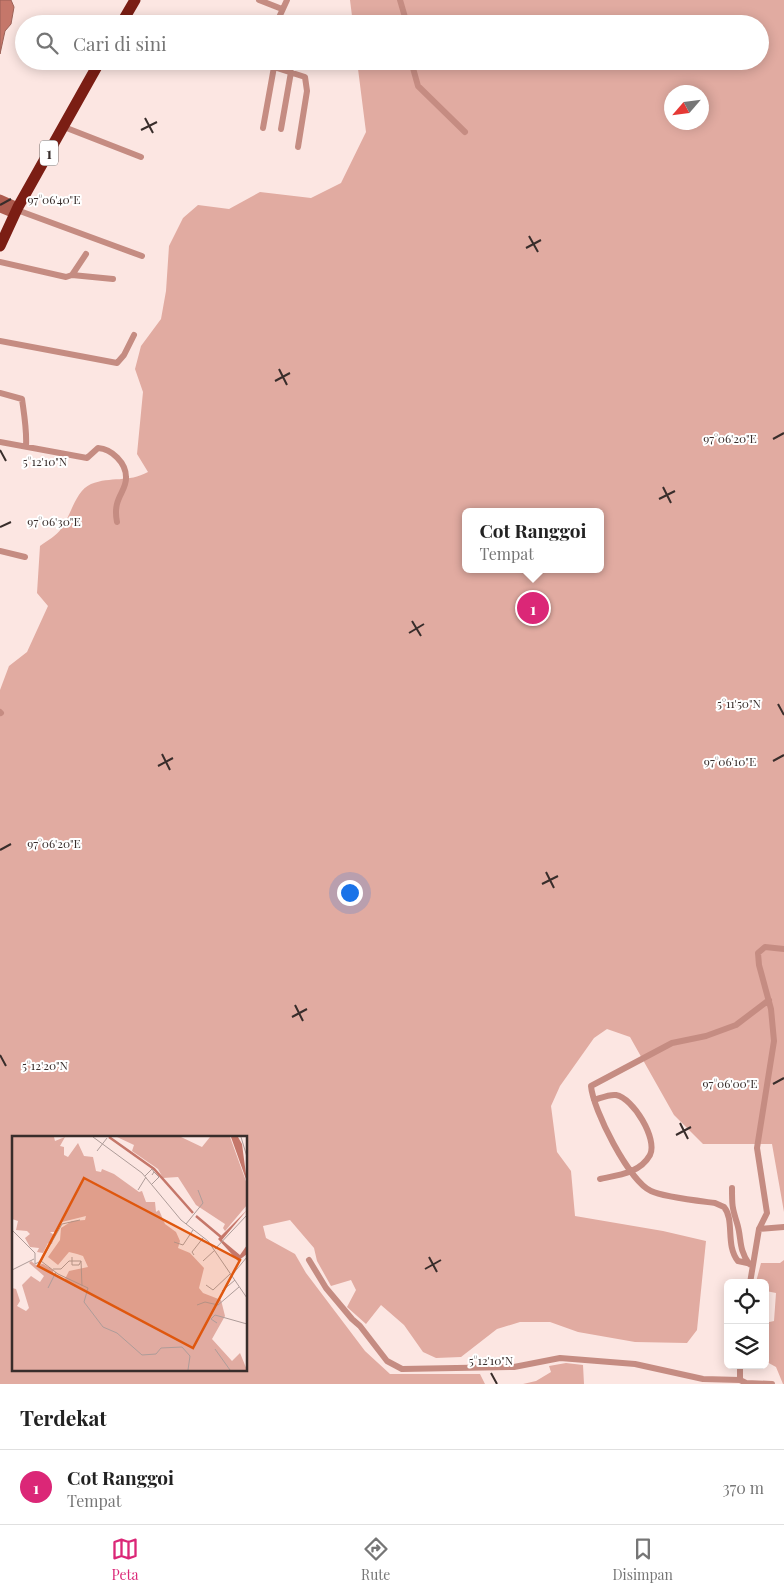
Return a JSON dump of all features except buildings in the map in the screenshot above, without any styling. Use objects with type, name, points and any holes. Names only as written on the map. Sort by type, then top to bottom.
[{"type":"highway","points":[[127,15],[135,0]]},
{"type":"highway","name":"1","points":[[0,246],[17,210],[95,70]]},
{"type":"street","points":[[259,0],[282,9]]},
{"type":"street","points":[[280,15],[288,0]]},
{"type":"street","points":[[400,0],[404,15]]},
{"type":"street","points":[[263,128],[273,70]]},
{"type":"street","points":[[284,70],[305,76],[307,82],[298,147]]},
{"type":"street","points":[[414,70],[418,86],[466,132]]},
{"type":"street","points":[[281,129],[291,72]]},
{"type":"street","points":[[64,127],[140,157]]},
{"type":"street","points":[[0,200],[17,210],[142,256]]},
{"type":"street","points":[[0,208],[17,210]]},
{"type":"street","points":[[72,275],[86,254]]},
{"type":"street","points":[[0,262],[60,278],[72,275],[113,279]]},
{"type":"street","points":[[0,341],[116,363],[124,355],[134,335]]},
{"type":"street","points":[[0,393],[22,398],[22,412],[28,431],[26,446]]},
{"type":"street","points":[[0,442],[87,458],[98,448],[114,455],[123,467],[127,478],[116,504],[117,522]]},
{"type":"street","points":[[0,551],[25,557]]},
{"type":"street","points":[[750,1279],[750,1264],[759,1229],[767,1210],[757,1148],[774,1041],[769,1000],[759,965],[758,953],[765,948],[784,949]]},
{"type":"street","points":[[750,1264],[738,1261],[734,1256],[729,1235],[729,1216],[724,1207],[715,1203],[653,1192],[638,1182],[615,1146],[594,1100],[592,1083],[611,1078],[672,1044],[706,1036],[736,1025],[769,1000]]},
{"type":"street","points":[[594,1100],[617,1095],[625,1099],[647,1128],[651,1154],[632,1172],[600,1178]]},
{"type":"street","points":[[732,1188],[732,1212],[738,1224],[741,1251],[750,1264]]},
{"type":"street","points":[[759,1229],[784,1227]]},
{"type":"street","points":[[309,1260],[326,1288],[352,1319],[360,1326],[388,1361],[402,1369],[514,1366],[560,1358],[634,1364],[703,1379],[740,1380],[746,1383],[772,1384]]},
{"type":"street","points":[[740,1369],[740,1380]]},
{"type":"shaded area","points":[[0,0],[11,0],[14,7],[11,24],[5,31],[0,54]]},
{"type":"shaded area","points":[[350,0],[784,0],[784,1212],[772,1144],[703,1144],[674,1115],[630,1037],[607,1029],[594,1038],[560,1086],[551,1106],[557,1152],[571,1171],[575,1216],[663,1231],[706,1241],[697,1330],[687,1343],[635,1342],[578,1332],[550,1322],[520,1322],[497,1329],[461,1357],[436,1358],[423,1352],[404,1325],[381,1305],[366,1324],[347,1307],[356,1290],[351,1280],[331,1286],[317,1261],[314,1248],[290,1220],[263,1226],[266,1238],[295,1254],[306,1273],[365,1351],[390,1374],[480,1374],[485,1384],[0,1384],[0,690],[9,666],[27,652],[48,606],[37,593],[40,546],[54,536],[65,524],[77,498],[86,487],[106,480],[126,479],[148,472],[137,454],[143,392],[135,369],[141,346],[161,319],[166,291],[169,246],[183,218],[198,205],[229,209],[260,192],[311,198],[341,183],[366,132],[358,70],[769,70],[769,15],[352,15]]},
{"type":"shaded area","points":[[784,1260],[784,1384],[776,1367],[769,1363],[769,1322],[774,1321],[776,1293],[769,1292],[769,1279],[757,1279],[761,1263],[780,1263]]},
{"type":"shaded area","points":[[566,1363],[583,1365],[584,1384],[523,1384],[536,1381],[551,1372],[549,1366]]},
{"type":"place","name":"Cot Ranggoi","points":[[533,608]]}]
